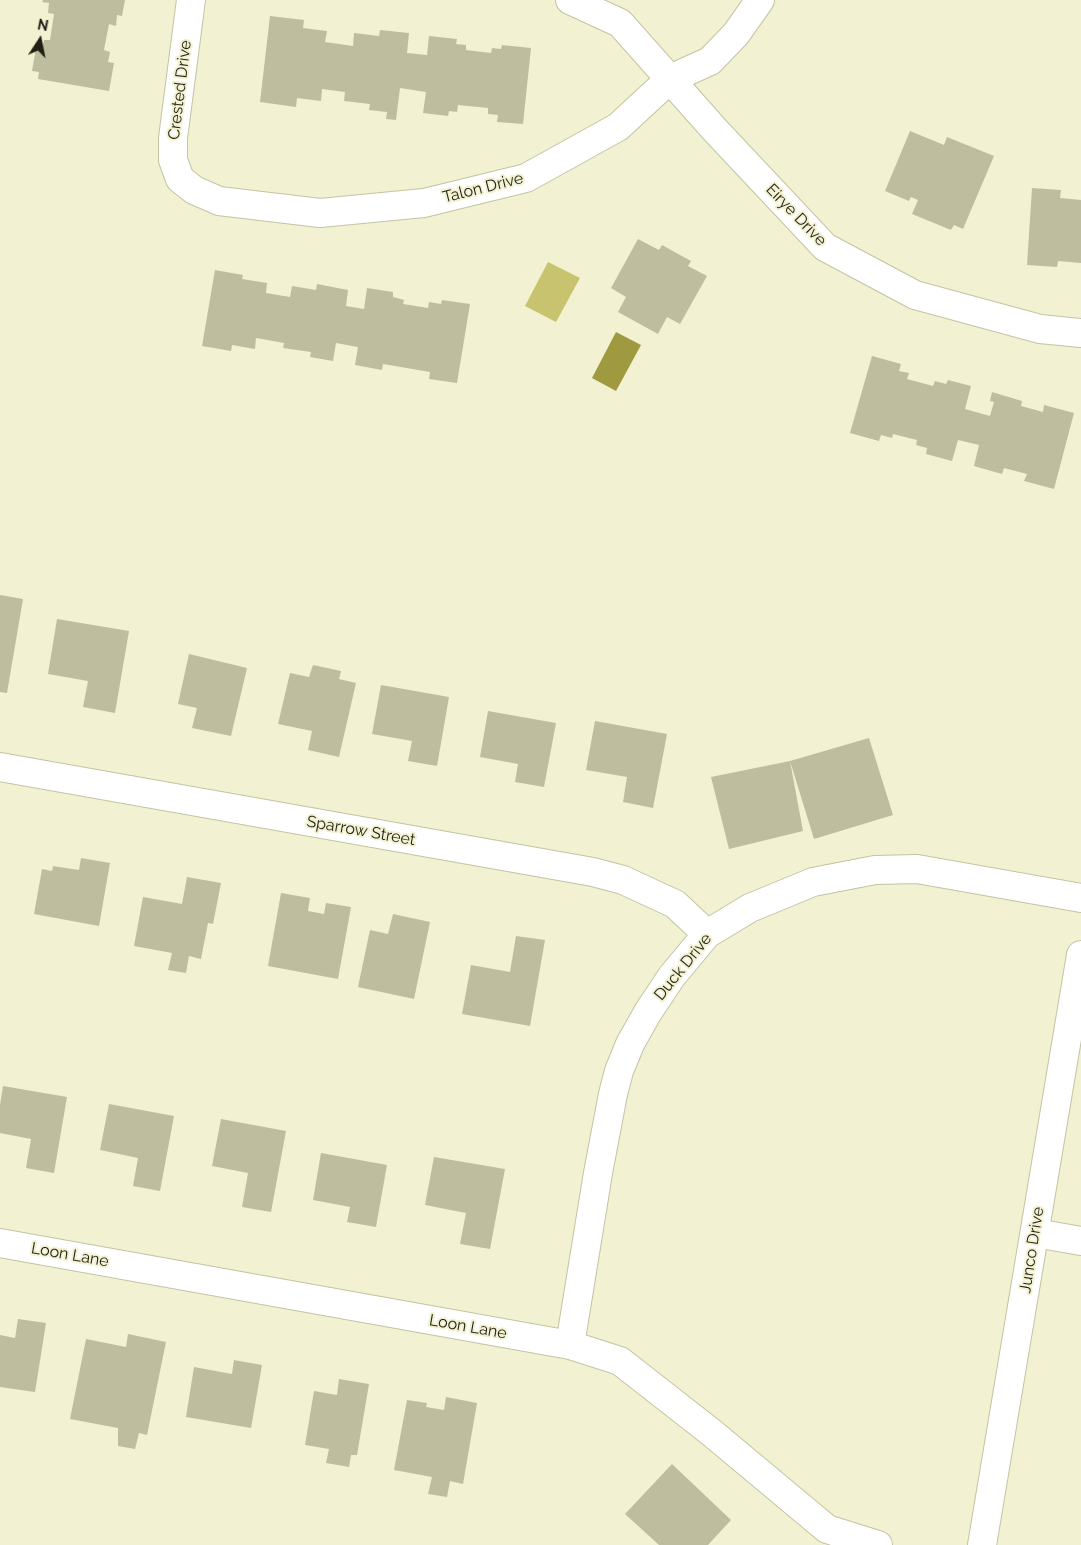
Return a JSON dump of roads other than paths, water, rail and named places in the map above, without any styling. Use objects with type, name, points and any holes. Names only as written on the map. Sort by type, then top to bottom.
[{"type":"street","name":"Crested Drive","points":[[180,179],[173,160],[173,138],[191,0]]},
{"type":"street","name":"Eirye Drive","points":[[570,0],[620,23],[715,130],[825,248],[915,295],[1040,329],[1081,333]]},
{"type":"street","name":"Talon Drive","points":[[180,179],[194,190],[219,201],[320,213],[424,203],[526,178],[618,127],[670,79],[710,61],[736,34],[760,0]]},
{"type":"street","name":"Sparrow Street","points":[[0,767],[592,872],[624,880],[676,904],[707,934]]},
{"type":"street","name":"Duck Drive","points":[[570,1345],[598,1173],[613,1094],[620,1071],[630,1044],[648,1012],[672,976],[707,934],[750,908],[813,882],[875,870],[918,869],[1081,898]]},
{"type":"street","name":"Junco Drive","points":[[982,1545],[1081,955]]},
{"type":"street","points":[[1035,1233],[1081,1241]]},
{"type":"street","name":"Loon Lane","points":[[0,1243],[570,1345],[620,1361],[712,1433],[828,1529],[878,1545]]}]
